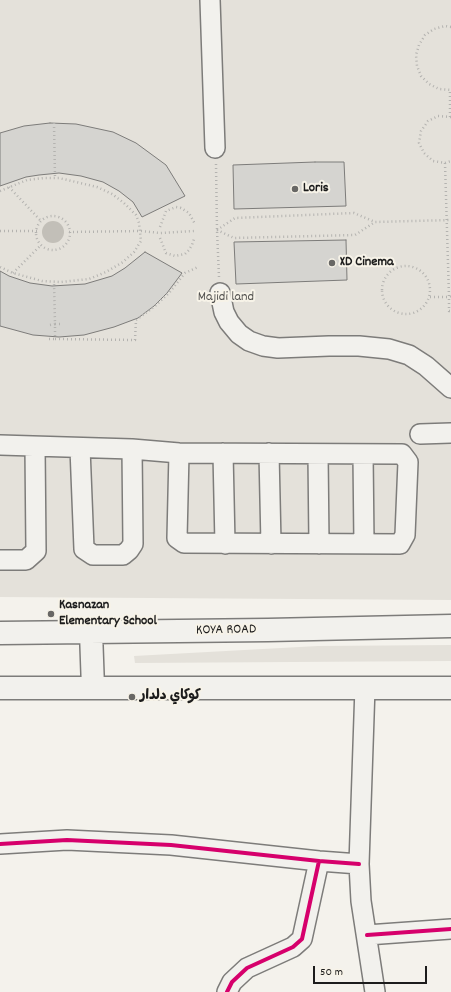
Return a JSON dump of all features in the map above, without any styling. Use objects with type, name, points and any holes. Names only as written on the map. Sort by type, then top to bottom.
[{"type":"highway","name":"KOYA ROAD","points":[[0,633],[451,626]]},
{"type":"highway","points":[[91,632],[93,688]]},
{"type":"highway","points":[[0,688],[451,688]]},
{"type":"street","points":[[210,0],[215,148]]},
{"type":"street","points":[[220,293],[224,312],[229,322],[239,334],[249,341],[263,346],[278,348],[359,346],[389,350],[409,355],[426,366],[451,388]]},
{"type":"street","points":[[420,434],[451,433]]},
{"type":"street","points":[[0,445],[132,449],[179,453],[402,454],[408,462],[405,535],[400,544],[184,543],[178,538],[179,453]]},
{"type":"street","points":[[0,560],[26,560],[36,550],[35,447]]},
{"type":"street","points":[[80,448],[84,549],[93,555],[123,555],[133,544],[132,449]]},
{"type":"street","points":[[223,453],[225,544]]},
{"type":"street","points":[[269,453],[271,544]]},
{"type":"street","points":[[318,454],[319,544]]},
{"type":"street","points":[[363,454],[364,544]]},
{"type":"street","points":[[365,687],[359,864],[361,901],[375,992]]},
{"type":"street","points":[[0,844],[67,840],[171,845],[359,864]]},
{"type":"street","points":[[226,992],[232,982],[247,968],[293,948],[302,939],[319,861]]},
{"type":"street","points":[[367,935],[451,929]]},
{"type":"path","points":[[451,27],[445,26],[434,29],[425,35],[419,45],[416,55],[417,66],[421,76],[429,84],[439,89],[451,90],[450,117],[438,116],[428,121],[421,131],[420,142],[424,153],[433,161],[445,163],[451,161]]},
{"type":"path","points":[[54,123],[55,178]]},
{"type":"path","points":[[215,148],[220,293]]},
{"type":"path","points":[[445,163],[450,297],[449,311],[451,311]]},
{"type":"path","points":[[0,191],[9,186],[27,180],[55,178],[80,182],[97,187],[112,194],[124,203],[136,216],[141,231],[141,241],[134,252],[112,269],[89,279],[54,282],[42,281],[13,273],[0,267]]},
{"type":"path","points":[[9,186],[41,221]]},
{"type":"path","points":[[160,227],[166,211],[176,207],[189,213],[194,224]]},
{"type":"path","points":[[217,230],[236,218],[354,213],[375,222],[451,220]]},
{"type":"path","points":[[51,216],[62,218],[69,227],[69,238],[62,247],[51,250],[41,245],[37,239],[37,231],[37,225],[41,221],[51,216]]},
{"type":"path","points":[[217,230],[234,238],[354,235],[375,222]]},
{"type":"path","points":[[0,231],[37,231]]},
{"type":"path","points":[[69,232],[141,231],[160,233],[195,231]]},
{"type":"path","points":[[160,238],[166,253],[175,256],[180,256],[189,250],[194,239]]},
{"type":"path","points":[[13,273],[41,245]]},
{"type":"path","points":[[49,339],[135,340],[136,320],[154,307],[169,293],[185,272],[198,267]]},
{"type":"path","points":[[400,267],[413,267],[424,273],[430,284],[430,297],[424,308],[413,314],[400,314],[389,308],[383,297],[383,284],[389,273],[400,267]]},
{"type":"path","points":[[54,282],[55,339]]},
{"type":"path","points":[[430,297],[450,297]]},
{"type":"path","points":[[50,325],[60,324]]},
{"type":"green space","name":"Majidi land","points":[[0,0],[451,0],[451,600],[0,597]]},
{"type":"green space","points":[[451,645],[451,661],[135,663],[134,656],[318,646]]},
{"type":"shaded area","points":[[53,221],[61,224],[64,232],[61,240],[53,243],[45,240],[42,232],[45,224]]},
{"type":"building","points":[[50,123],[76,124],[113,132],[136,143],[166,165],[185,196],[142,217],[133,202],[119,191],[103,182],[81,176],[59,173],[39,175],[26,177],[0,186],[0,133],[24,126]]},
{"type":"building","points":[[344,162],[346,206],[234,209],[233,165]]},
{"type":"building","points":[[346,240],[347,280],[236,284],[234,242]]},
{"type":"building","points":[[145,252],[182,273],[167,293],[154,306],[138,318],[114,327],[84,335],[59,337],[33,335],[0,326],[0,271],[9,276],[30,283],[52,286],[85,284],[112,276]]},
{"type":"cycle path","points":[[0,844],[67,840],[171,845],[359,864]]},
{"type":"cycle path","points":[[227,992],[232,982],[247,968],[293,947],[302,939],[319,861]]},
{"type":"cycle path","points":[[367,935],[451,929]]},
{"type":"place","name":"Loris","points":[[295,189]]},
{"type":"place","name":"XD Cinema","points":[[332,263]]},
{"type":"place","name":"Kasnazan Elementary School","points":[[51,614]]},
{"type":"place","name":"كوكاي دلدار","points":[[132,697]]}]
